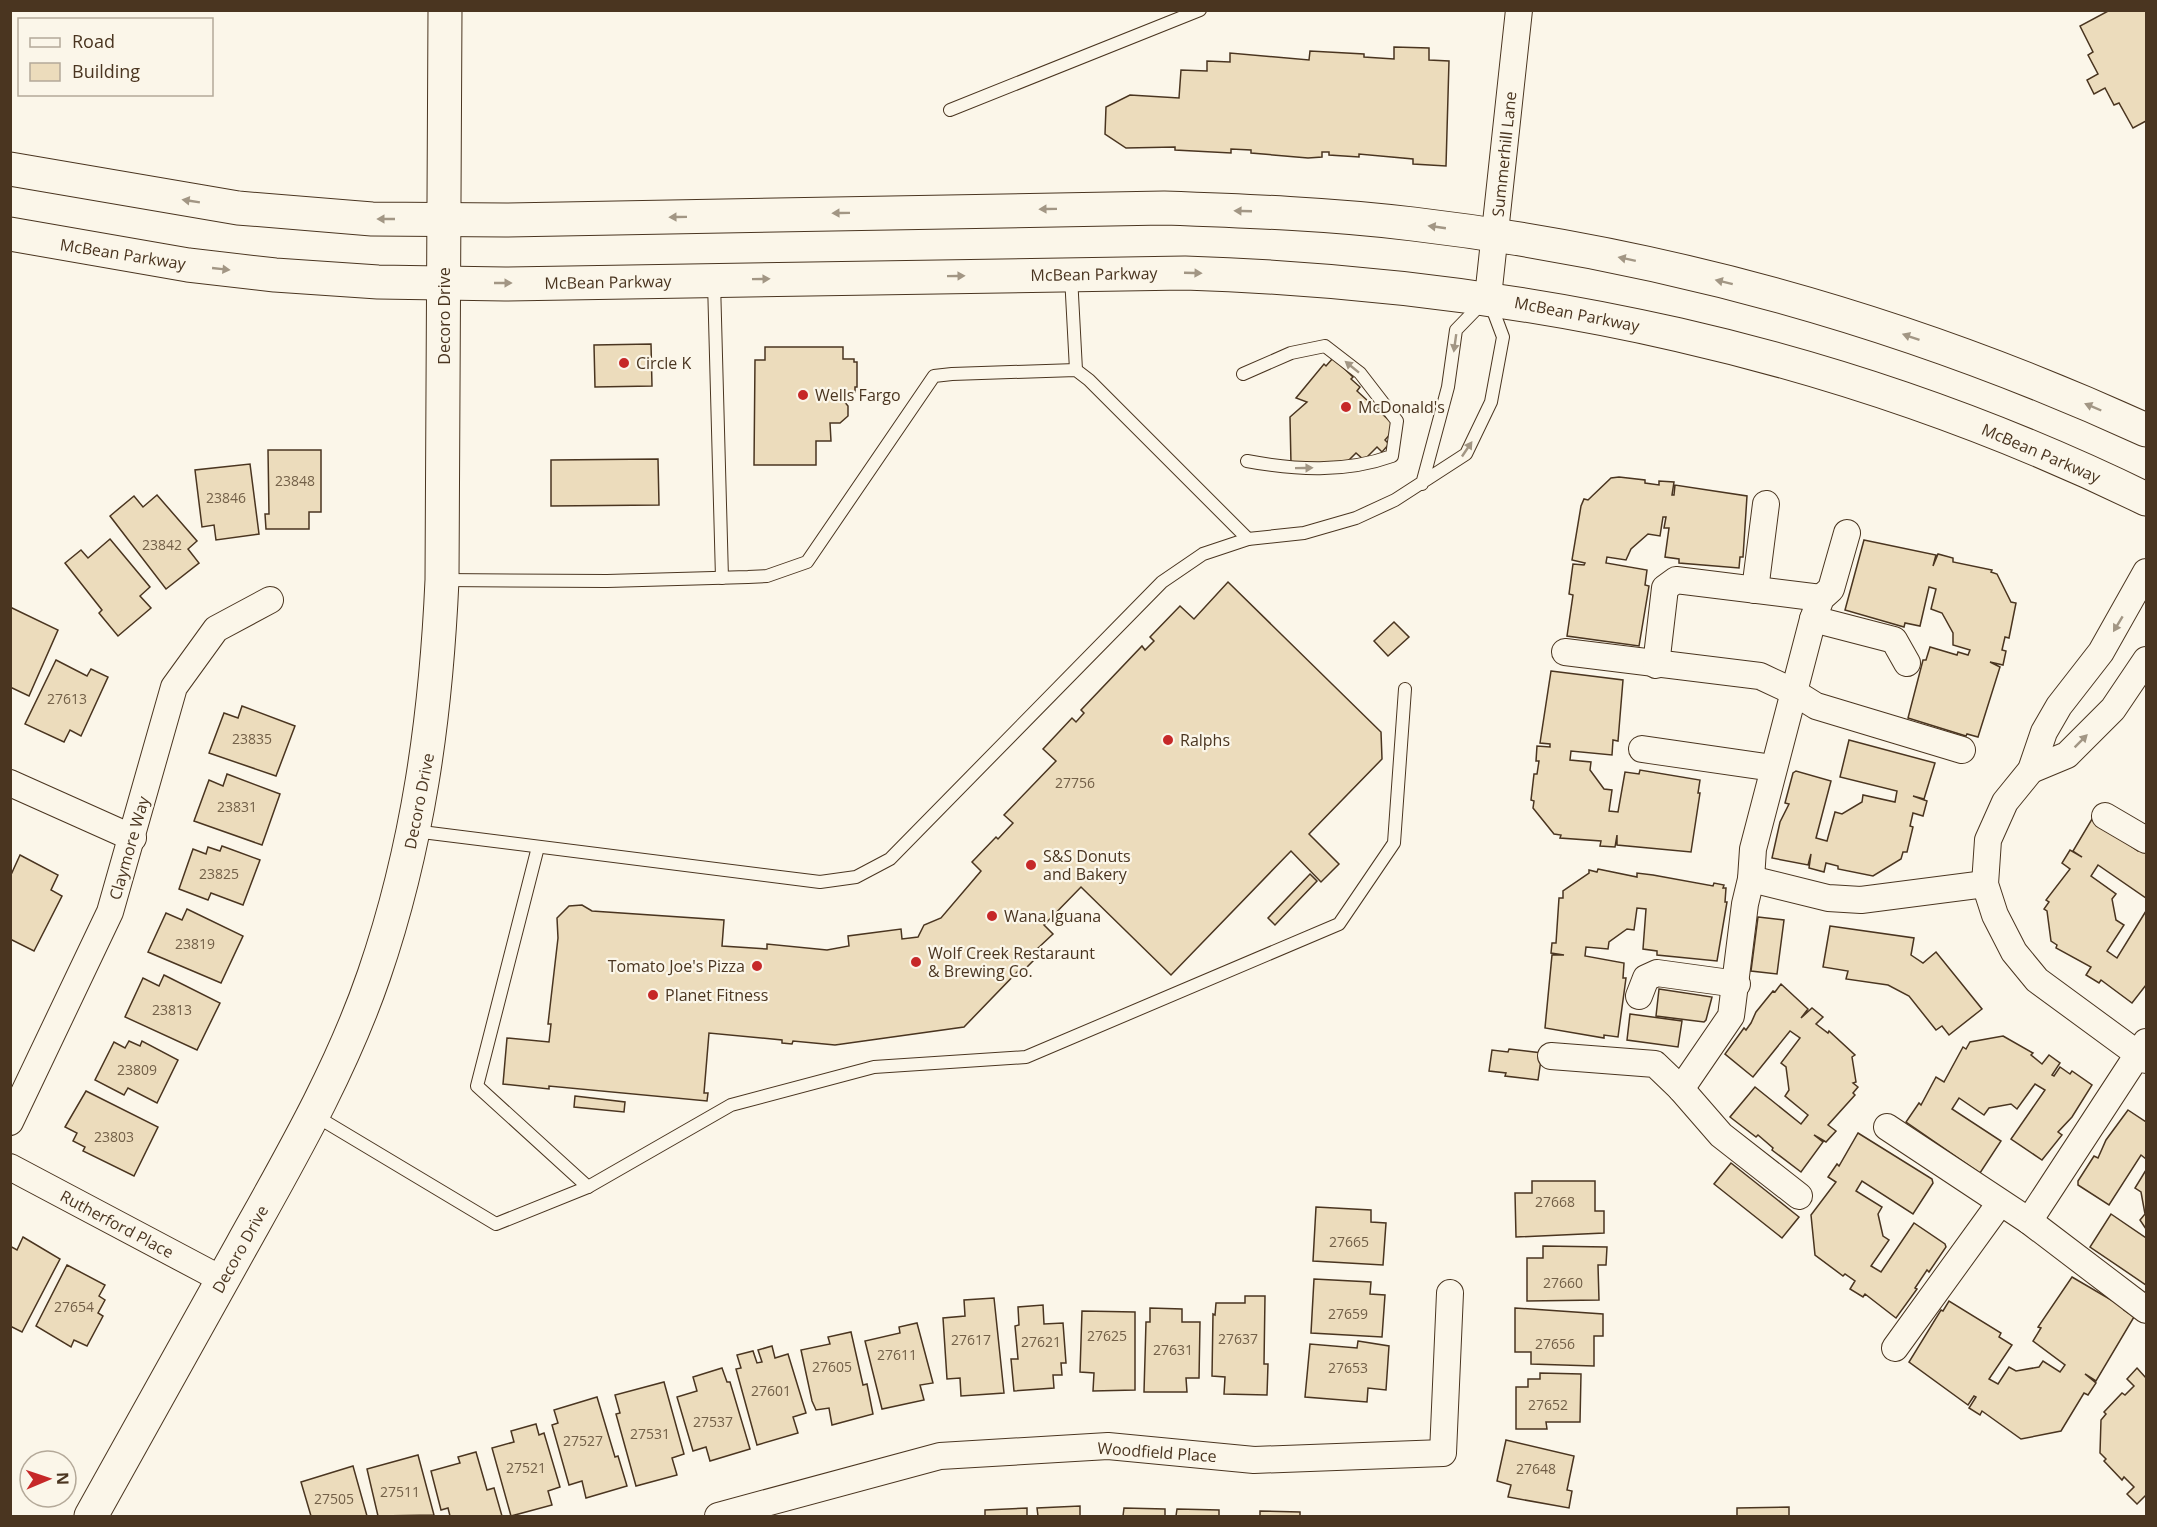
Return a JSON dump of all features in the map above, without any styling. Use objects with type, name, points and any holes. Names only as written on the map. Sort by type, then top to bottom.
[{"type":"main road","name":"Decoro Drive","points":[[91,1516],[315,1115],[373,976],[396,904],[414,831],[430,738],[438,665],[442,580],[445,10]]},
{"type":"main road","points":[[10,169],[238,208],[372,219],[506,220],[1164,208],[1330,216],[1495,235],[1684,272],[1830,311],[1962,354],[2146,430]]},
{"type":"main road","name":"McBean Parkway","points":[[10,234],[188,265],[362,281],[714,280],[1071,274],[1276,276],[1368,283],[1488,297],[1605,318],[1691,337],[1851,381],[2027,445],[2146,499]]},
{"type":"street","name":"Summerhill Lane","points":[[1488,297],[1519,10]]},
{"type":"street","points":[[1755,590],[1766,504]]},
{"type":"street","points":[[1681,1089],[1731,1016],[1737,984],[1745,904],[1751,879],[1753,849],[1792,691],[1817,609],[1831,589],[1847,533]]},
{"type":"street","points":[[2029,1221],[2144,1052],[2037,980],[2014,952],[1995,915],[1985,884],[1988,840],[2005,802],[2031,770],[2044,732],[2060,706],[2101,652],[2146,572]]},
{"type":"street","points":[[1656,665],[1665,588],[1676,580],[1755,590],[1817,609],[1894,640],[1906,663]]},
{"type":"street","name":"Claymore Way","points":[[10,1122],[110,912],[133,838],[174,687],[216,629],[270,600]]},
{"type":"street","points":[[1565,652],[1760,676],[1792,691],[1816,706],[1962,750]]},
{"type":"street","points":[[2031,770],[2067,755],[2113,709],[2146,660]]},
{"type":"street","points":[[1642,749],[1773,768]]},
{"type":"street","points":[[10,783],[133,838]]},
{"type":"street","points":[[2105,816],[2146,840]]},
{"type":"street","points":[[1751,879],[1828,898],[1861,900],[1985,884]]},
{"type":"street","points":[[1639,996],[1646,978],[1658,973],[1737,984]]},
{"type":"street","points":[[1551,1056],[1656,1064],[1721,1135],[1799,1196]]},
{"type":"street","points":[[1887,1127],[2029,1221],[2146,1310]]},
{"type":"street","name":"Rutherford Place","points":[[10,1167],[223,1280]]},
{"type":"street","points":[[1895,1348],[2000,1203]]},
{"type":"street","name":"Woodfield Place","points":[[718,1516],[762,1510],[940,1456],[1107,1446],[1254,1460],[1443,1453],[1450,1293]]},
{"type":"lane","points":[[950,110],[1200,10]]},
{"type":"lane","points":[[1071,274],[1076,370]]},
{"type":"lane","points":[[714,280],[722,578]]},
{"type":"lane","points":[[414,831],[820,882],[856,877],[890,860],[1162,582],[1203,554],[1248,539],[1304,533],[1356,518],[1395,500],[1422,484],[1466,454],[1491,402],[1503,338],[1488,297],[1456,330],[1448,387],[1422,484]]},
{"type":"lane","points":[[1244,374],[1291,353],[1325,346],[1360,373],[1397,421],[1392,456],[1363,467],[1287,468],[1246,461]]},
{"type":"lane","points":[[442,580],[607,581],[767,576],[807,562],[934,375],[1076,370],[1089,380],[1248,539]]},
{"type":"lane","points":[[315,1115],[496,1224],[588,1187],[731,1105],[874,1067],[1026,1057],[1339,924],[1394,843],[1404,689]]},
{"type":"lane","points":[[538,847],[477,1086],[588,1187]]},
{"type":"building","points":[[2110,10],[2146,10],[2146,121],[2133,128],[2119,103],[2114,105],[2105,88],[2094,94],[2087,80],[2098,74],[2088,55],[2093,52],[2080,26]]},
{"type":"building","points":[[1394,47],[1429,48],[1429,60],[1449,61],[1446,166],[1413,164],[1413,159],[1359,154],[1359,157],[1329,155],[1329,152],[1322,152],[1322,157],[1308,158],[1251,153],[1251,150],[1231,149],[1231,153],[1175,150],[1175,147],[1126,148],[1105,134],[1106,107],[1130,95],[1179,98],[1181,70],[1207,71],[1207,61],[1230,62],[1230,53],[1309,60],[1310,51],[1364,54],[1364,57],[1394,59]]},
{"type":"building","points":[[651,344],[652,386],[595,387],[594,345]]},
{"type":"building","points":[[765,347],[843,347],[843,359],[854,359],[854,362],[857,362],[855,392],[844,392],[843,400],[848,406],[848,416],[840,423],[830,423],[831,441],[816,441],[816,465],[754,465],[755,360],[765,360]]},
{"type":"building","points":[[1333,358],[1353,377],[1351,379],[1360,387],[1357,391],[1392,423],[1392,432],[1385,440],[1389,444],[1382,452],[1377,447],[1364,460],[1356,453],[1346,463],[1291,464],[1290,417],[1307,402],[1296,398],[1324,364],[1326,366]]},
{"type":"building","points":[[268,450],[321,450],[321,512],[309,512],[309,529],[266,529],[265,514],[269,514]]},
{"type":"building","points":[[658,459],[659,505],[551,506],[551,460]]},
{"type":"building","points":[[250,464],[259,534],[216,540],[214,525],[202,527],[195,470]]},
{"type":"building","points":[[1611,478],[1645,480],[1645,483],[1659,485],[1659,481],[1674,482],[1672,495],[1674,495],[1675,485],[1747,496],[1743,557],[1740,557],[1739,568],[1679,563],[1679,559],[1665,557],[1669,528],[1664,528],[1666,517],[1663,517],[1660,536],[1648,534],[1631,549],[1626,560],[1607,557],[1606,563],[1647,570],[1645,585],[1649,586],[1639,646],[1567,636],[1573,595],[1569,594],[1573,564],[1584,565],[1585,563],[1572,560],[1581,506],[1584,499],[1588,500]]},
{"type":"building","points":[[157,495],[197,541],[188,549],[199,563],[166,589],[110,516],[134,496],[143,507]]},
{"type":"building","points":[[110,539],[150,587],[140,596],[151,608],[118,636],[99,613],[102,610],[65,563],[81,550],[88,558]]},
{"type":"building","points":[[1864,540],[1936,555],[1933,566],[1938,554],[1953,558],[1953,562],[1992,570],[1991,572],[1997,574],[2011,602],[2016,603],[2009,638],[2005,637],[2002,650],[2006,651],[2003,665],[1990,662],[2000,667],[1978,737],[1967,734],[1966,736],[1908,718],[1923,660],[1926,660],[1930,647],[1957,655],[1958,652],[1968,655],[1970,650],[1953,645],[1953,633],[1942,613],[1931,609],[1936,589],[1929,587],[1920,626],[1905,623],[1904,627],[1845,610]]},
{"type":"building","points":[[1228,582],[1381,732],[1382,759],[1309,834],[1339,864],[1321,882],[1291,851],[1171,975],[1081,887],[1044,925],[1053,934],[1037,949],[1041,953],[1025,969],[1022,967],[964,1027],[835,1045],[793,1041],[792,1044],[782,1043],[782,1040],[709,1033],[704,1093],[708,1093],[707,1101],[549,1086],[549,1089],[503,1084],[507,1038],[549,1042],[551,1024],[548,1024],[558,938],[557,918],[569,906],[582,905],[592,911],[724,920],[722,946],[767,949],[767,944],[827,950],[849,946],[848,936],[901,929],[902,939],[918,937],[924,925],[941,918],[981,871],[972,862],[1013,823],[1004,815],[1056,761],[1043,749],[1072,718],[1076,722],[1084,713],[1081,710],[1142,646],[1145,650],[1154,641],[1150,637],[1180,606],[1194,619]]},
{"type":"building","points":[[10,607],[58,630],[29,696],[10,687]]},
{"type":"building","points":[[1394,622],[1409,637],[1388,656],[1374,641]]},
{"type":"building","points":[[56,660],[87,676],[91,669],[108,677],[81,736],[70,730],[64,742],[25,724]]},
{"type":"building","points":[[1551,671],[1623,680],[1618,741],[1613,740],[1612,755],[1571,751],[1570,760],[1591,762],[1590,770],[1604,789],[1612,790],[1609,811],[1618,812],[1625,772],[1639,774],[1640,770],[1700,780],[1691,852],[1617,845],[1617,835],[1615,847],[1600,846],[1601,841],[1560,838],[1561,835],[1554,834],[1533,808],[1534,801],[1531,800],[1534,774],[1537,774],[1539,761],[1536,761],[1537,746],[1550,747],[1550,744],[1540,743]]},
{"type":"building","points":[[242,706],[295,726],[276,776],[209,753],[224,713],[238,718]]},
{"type":"building","points":[[1849,740],[1935,763],[1924,799],[1913,796],[1927,801],[1923,816],[1913,813],[1910,826],[1913,827],[1907,852],[1903,852],[1901,859],[1873,876],[1838,869],[1838,866],[1826,863],[1824,872],[1809,868],[1811,854],[1808,865],[1772,858],[1780,822],[1789,804],[1785,803],[1793,773],[1796,771],[1831,781],[1816,838],[1827,841],[1835,812],[1842,814],[1862,802],[1863,795],[1895,802],[1897,791],[1840,777]]},
{"type":"building","points":[[227,774],[280,794],[262,845],[194,821],[209,780],[223,786]]},
{"type":"building","points":[[2092,819],[2138,851],[2141,847],[2146,851],[2146,898],[2098,865],[2091,876],[2116,894],[2112,899],[2116,920],[2124,925],[2107,951],[2117,958],[2146,911],[2146,985],[2132,1003],[2101,980],[2099,983],[2086,975],[2091,967],[2056,948],[2057,945],[2051,941],[2047,911],[2044,909],[2049,902],[2046,900],[2070,869],[2062,863],[2070,850],[2082,857],[2073,851]]},
{"type":"building","points":[[222,846],[260,860],[243,905],[211,893],[208,900],[179,889],[193,849],[206,854],[208,847],[220,851]]},
{"type":"building","points":[[20,855],[58,875],[51,890],[62,896],[34,951],[10,939],[10,877]]},
{"type":"building","points":[[1598,869],[1637,877],[1637,873],[1713,886],[1714,883],[1724,885],[1723,888],[1726,888],[1725,902],[1727,902],[1717,961],[1657,955],[1657,951],[1643,949],[1646,909],[1637,908],[1634,930],[1627,929],[1609,942],[1608,949],[1586,947],[1585,956],[1624,963],[1623,978],[1626,978],[1618,1037],[1604,1035],[1604,1038],[1545,1028],[1552,955],[1564,955],[1551,953],[1552,943],[1556,943],[1559,898],[1563,898],[1563,891],[1589,873],[1589,870],[1597,872]]},
{"type":"building","points":[[1310,874],[1317,881],[1275,925],[1268,918]]},
{"type":"building","points":[[187,909],[243,936],[221,983],[148,952],[166,913],[182,920]]},
{"type":"building","points":[[1758,917],[1784,920],[1777,974],[1751,971]]},
{"type":"building","points":[[1830,926],[1914,938],[1911,955],[1923,963],[1936,952],[1982,1009],[1949,1035],[1942,1026],[1936,1030],[1909,996],[1888,985],[1846,979],[1848,971],[1823,967]]},
{"type":"building","points":[[164,975],[220,1003],[197,1050],[125,1017],[143,978],[159,986]]},
{"type":"building","points":[[1781,984],[1808,1009],[1801,1018],[1812,1008],[1823,1017],[1816,1024],[1828,1033],[1829,1031],[1855,1055],[1852,1057],[1856,1082],[1853,1083],[1858,1087],[1853,1093],[1855,1095],[1828,1125],[1836,1131],[1826,1142],[1814,1135],[1823,1142],[1801,1172],[1772,1150],[1773,1148],[1758,1135],[1756,1137],[1730,1117],[1755,1087],[1801,1124],[1808,1115],[1785,1096],[1789,1090],[1786,1067],[1781,1063],[1800,1038],[1790,1031],[1753,1077],[1725,1054],[1744,1028],[1746,1030],[1756,1012]]},
{"type":"building","points":[[1659,989],[1712,997],[1706,1020],[1704,1022],[1656,1016]]},
{"type":"building","points":[[1630,1014],[1682,1021],[1678,1047],[1627,1040]]},
{"type":"building","points":[[2003,1036],[2033,1053],[2031,1055],[2042,1064],[2049,1055],[2060,1063],[2052,1075],[2054,1076],[2060,1067],[2070,1074],[2072,1071],[2092,1085],[2072,1117],[2058,1132],[2062,1135],[2042,1160],[2011,1139],[2045,1090],[2035,1084],[2017,1109],[2011,1104],[1989,1108],[1984,1115],[1959,1098],[1952,1109],[2001,1141],[1980,1173],[1906,1122],[1919,1103],[1921,1105],[1936,1077],[1944,1082],[1963,1047],[1966,1049],[1970,1042]]},
{"type":"building","points":[[129,1041],[140,1046],[142,1041],[178,1060],[157,1103],[128,1088],[124,1095],[95,1080],[114,1042],[125,1048]]},
{"type":"building","points":[[1509,1049],[1542,1053],[1538,1080],[1505,1076],[1506,1073],[1489,1071],[1492,1050],[1508,1052]]},
{"type":"building","points":[[86,1091],[158,1127],[134,1176],[83,1151],[85,1147],[73,1141],[77,1133],[65,1127]]},
{"type":"building","points":[[575,1096],[625,1102],[624,1112],[574,1107]]},
{"type":"building","points":[[2128,1110],[2146,1122],[2146,1159],[2141,1155],[2109,1205],[2078,1185],[2078,1181],[2094,1156],[2098,1158],[2106,1140]]},
{"type":"building","points":[[1858,1133],[1932,1179],[1933,1183],[1913,1214],[1862,1181],[1856,1191],[1882,1207],[1878,1214],[1883,1236],[1889,1240],[1871,1266],[1881,1272],[1914,1223],[1946,1247],[1929,1272],[1927,1270],[1915,1288],[1917,1289],[1896,1318],[1865,1294],[1863,1297],[1850,1289],[1855,1281],[1845,1274],[1843,1276],[1815,1255],[1811,1215],[1836,1182],[1828,1177],[1837,1164],[1839,1166]]},
{"type":"building","points":[[1731,1163],[1799,1217],[1782,1238],[1714,1184]]},
{"type":"building","points":[[2146,1170],[2146,1229],[2140,1220],[2145,1214],[2141,1192],[2135,1188]]},
{"type":"building","points":[[1532,1181],[1595,1181],[1595,1211],[1604,1211],[1604,1233],[1516,1237],[1515,1193],[1532,1193]]},
{"type":"building","points":[[1316,1207],[1371,1210],[1371,1222],[1386,1223],[1383,1265],[1313,1261]]},
{"type":"building","points":[[2111,1214],[2146,1238],[2146,1285],[2090,1247]]},
{"type":"building","points":[[23,1237],[60,1259],[22,1332],[10,1326],[10,1246],[17,1250]]},
{"type":"building","points":[[1543,1246],[1607,1247],[1606,1265],[1598,1265],[1599,1300],[1527,1301],[1527,1258],[1543,1258]]},
{"type":"building","points":[[67,1265],[105,1285],[99,1296],[105,1300],[98,1313],[103,1316],[87,1346],[74,1340],[71,1347],[36,1326]]},
{"type":"building","points":[[2072,1277],[2125,1308],[2124,1310],[2134,1317],[2096,1381],[2085,1374],[2096,1383],[2088,1395],[2084,1393],[2061,1431],[2021,1439],[1982,1411],[1980,1415],[1969,1408],[1976,1397],[1974,1396],[1968,1405],[1909,1362],[1949,1301],[2001,1333],[1999,1337],[2012,1345],[1989,1379],[1998,1384],[2009,1367],[2016,1371],[2039,1367],[2043,1361],[2060,1372],[2065,1365],[2033,1341],[2041,1328],[2038,1327]]},
{"type":"building","points":[[1314,1279],[1371,1282],[1370,1294],[1385,1295],[1382,1337],[1311,1333]]},
{"type":"building","points":[[1245,1296],[1265,1296],[1264,1364],[1268,1364],[1267,1395],[1224,1394],[1225,1377],[1212,1376],[1213,1314],[1215,1315],[1216,1303],[1245,1303]]},
{"type":"building","points":[[994,1298],[1004,1393],[961,1396],[960,1378],[947,1379],[943,1318],[965,1316],[964,1300]]},
{"type":"building","points":[[1043,1305],[1044,1324],[1063,1323],[1066,1363],[1061,1363],[1062,1375],[1053,1375],[1054,1388],[1014,1391],[1011,1359],[1018,1359],[1015,1326],[1019,1325],[1018,1307]]},
{"type":"building","points":[[1150,1308],[1182,1309],[1182,1322],[1200,1322],[1199,1378],[1186,1378],[1187,1392],[1144,1392],[1146,1322],[1150,1322]]},
{"type":"building","points":[[1515,1308],[1603,1314],[1603,1336],[1594,1336],[1594,1366],[1531,1364],[1531,1352],[1515,1352]]},
{"type":"building","points":[[1082,1311],[1135,1312],[1135,1390],[1093,1391],[1094,1373],[1080,1372]]},
{"type":"building","points":[[917,1323],[933,1383],[920,1385],[924,1400],[882,1409],[865,1341],[900,1333],[899,1327]]},
{"type":"building","points":[[851,1332],[863,1385],[867,1384],[873,1414],[832,1425],[829,1408],[816,1410],[812,1401],[801,1350],[830,1344],[828,1337]]},
{"type":"building","points":[[1358,1341],[1389,1346],[1386,1390],[1368,1388],[1367,1402],[1305,1397],[1310,1344],[1357,1348]]},
{"type":"building","points":[[772,1346],[775,1358],[788,1354],[806,1413],[793,1417],[798,1433],[757,1445],[736,1369],[741,1368],[737,1355],[753,1351],[757,1363],[762,1362],[758,1350]]},
{"type":"building","points":[[722,1368],[727,1382],[730,1382],[750,1449],[710,1461],[706,1447],[693,1451],[677,1397],[697,1391],[693,1377]]},
{"type":"building","points":[[2137,1368],[2146,1378],[2146,1495],[2137,1504],[2127,1494],[2134,1487],[2124,1477],[2122,1480],[2104,1461],[2106,1459],[2100,1453],[2101,1420],[2106,1414],[2104,1412],[2122,1393],[2125,1395],[2134,1386],[2127,1379]]},
{"type":"building","points":[[1540,1373],[1581,1374],[1580,1422],[1546,1422],[1547,1429],[1516,1429],[1516,1387],[1528,1387],[1528,1379],[1540,1379]]},
{"type":"building","points":[[664,1382],[684,1454],[672,1458],[677,1475],[636,1486],[616,1414],[620,1413],[615,1395]]},
{"type":"building","points":[[597,1397],[615,1457],[618,1456],[627,1486],[586,1498],[582,1481],[569,1485],[552,1425],[558,1423],[554,1410]]},
{"type":"building","points":[[536,1424],[539,1435],[544,1433],[560,1487],[548,1491],[552,1505],[511,1516],[492,1448],[514,1442],[511,1431]]},
{"type":"building","points":[[1506,1440],[1574,1456],[1567,1490],[1572,1491],[1569,1508],[1508,1497],[1511,1485],[1497,1481]]},
{"type":"building","points":[[476,1452],[487,1490],[494,1488],[502,1516],[450,1516],[448,1508],[441,1510],[431,1471],[460,1463],[458,1457]]},
{"type":"building","points":[[418,1455],[434,1515],[378,1516],[367,1469]]},
{"type":"building","points":[[353,1466],[367,1516],[311,1516],[301,1482]]},
{"type":"building","points":[[1080,1506],[1080,1516],[1038,1516],[1037,1508]]},
{"type":"building","points":[[1789,1507],[1789,1516],[1737,1516],[1737,1508]]},
{"type":"building","points":[[1027,1508],[1027,1516],[985,1516],[985,1510]]},
{"type":"building","points":[[1124,1508],[1165,1509],[1165,1516],[1123,1516]]},
{"type":"building","points":[[1177,1509],[1219,1510],[1219,1516],[1176,1516]]},
{"type":"building","points":[[1260,1511],[1300,1512],[1300,1516],[1260,1516]]},
{"type":"place","name":"Circle K","points":[[624,363]]},
{"type":"place","name":"Wells Fargo","points":[[803,395]]},
{"type":"place","name":"McDonald's","points":[[1346,407]]},
{"type":"place","name":"Ralphs","points":[[1168,740]]},
{"type":"place","name":"S&S Donuts and Bakery","points":[[1031,865]]},
{"type":"place","name":"Wana Iguana","points":[[992,916]]},
{"type":"place","name":"Wolf Creek Restaraunt & Brewing Co.","points":[[916,962]]},
{"type":"place","name":"Tomato Joe's Pizza","points":[[757,966]]},
{"type":"place","name":"Planet Fitness","points":[[653,995]]}]
